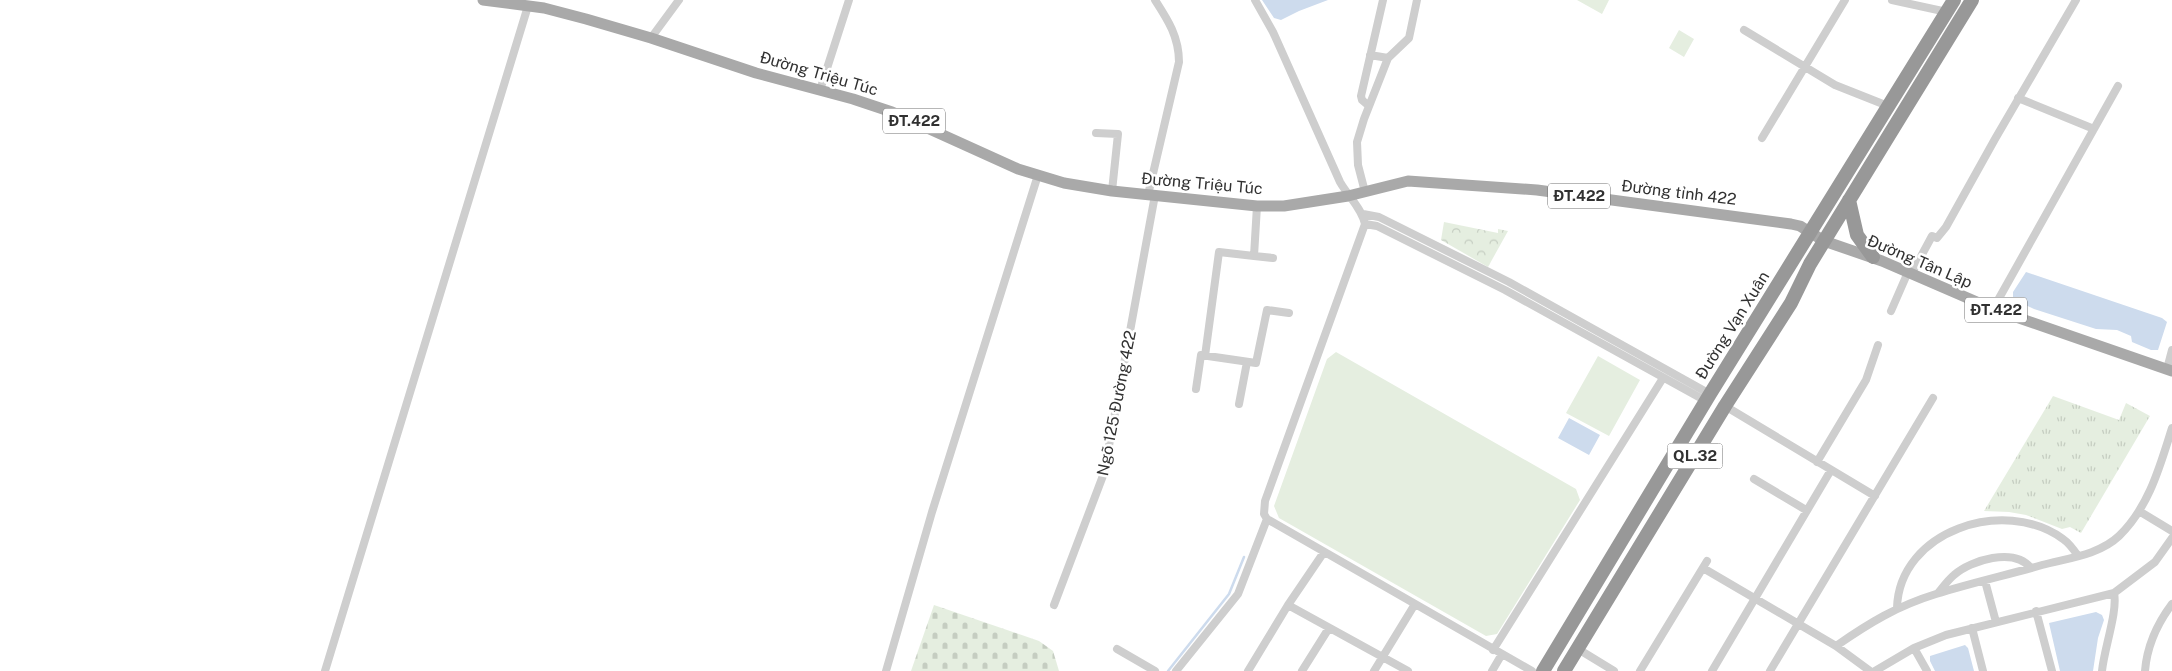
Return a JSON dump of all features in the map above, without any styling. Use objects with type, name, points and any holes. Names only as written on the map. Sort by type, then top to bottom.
[{"type":"highway","name":"QL.32","points":[[1564,671],[1725,406],[1791,303],[1824,241],[1972,0]]},
{"type":"highway","name":"Đường Vạn Xuân","points":[[1543,671],[1708,398],[1950,6]]},
{"type":"highway","points":[[1849,200],[1857,235],[1873,257]]},
{"type":"highway","points":[[1625,535],[1642,544]]},
{"type":"main road","name":"Đường Triệu Túc","points":[[483,0],[528,6],[543,4],[756,73],[892,112],[1018,169],[1064,183],[1112,192],[1257,206],[1284,206],[1348,196]]},
{"type":"main road","name":"Đường tỉnh 422","points":[[1348,196],[1408,181],[1536,190],[1784,222],[1800,226],[1824,241]]},
{"type":"main road","name":"Đường Tân Lập","points":[[1824,241],[1873,257],[1993,309],[2169,370]]},
{"type":"street","points":[[651,38],[678,0]]},
{"type":"street","points":[[820,90],[849,0]]},
{"type":"street","name":"Ngõ 125 Đường 422","points":[[1054,605],[1104,473],[1152,195],[1179,56],[1175,33],[1154,0]]},
{"type":"street","points":[[1255,0],[1274,32],[1348,196],[1363,214],[1365,224],[1265,501],[1264,514],[1267,519],[1532,671]]},
{"type":"street","points":[[1369,106],[1362,100],[1361,96],[1383,0]]},
{"type":"street","points":[[1365,192],[1358,165],[1357,142],[1388,58],[1409,38],[1418,0]]},
{"type":"street","points":[[1762,138],[1806,68],[1845,0]]},
{"type":"street","points":[[1892,0],[1950,6]]},
{"type":"street","points":[[1891,311],[1910,272],[1932,236],[1938,238],[1946,227],[2018,98],[2076,0]]},
{"type":"street","points":[[325,671],[528,6]]},
{"type":"street","points":[[1744,30],[1835,85],[1888,106]]},
{"type":"street","points":[[1370,55],[1388,58]]},
{"type":"street","points":[[1993,309],[2118,86]]},
{"type":"street","points":[[2018,98],[2094,129]]},
{"type":"street","points":[[1096,133],[1118,134],[1112,192]]},
{"type":"street","points":[[886,671],[932,512],[1038,175]]},
{"type":"street","points":[[1254,256],[1257,206]]},
{"type":"street","points":[[1363,214],[1379,217],[1509,282],[1708,398]]},
{"type":"street","points":[[1365,224],[1377,226],[1505,290],[1663,378],[1708,398]]},
{"type":"street","points":[[1205,356],[1219,252],[1273,258]]},
{"type":"street","points":[[1196,389],[1201,355],[1256,363],[1268,310],[1289,313]]},
{"type":"street","points":[[1817,462],[1866,380],[1878,345]]},
{"type":"street","points":[[2169,370],[2172,350]]},
{"type":"street","points":[[1239,404],[1247,362]]},
{"type":"street","points":[[1493,650],[1663,378]]},
{"type":"street","points":[[1770,671],[1933,398]]},
{"type":"street","points":[[1725,406],[1875,496]]},
{"type":"street","points":[[1836,646],[1897,608],[1938,594],[2078,556],[2106,546],[2128,526],[2139,511],[2158,473],[2172,428]]},
{"type":"street","points":[[1712,671],[1831,470]]},
{"type":"street","points":[[1754,479],[1806,510]]},
{"type":"street","points":[[2139,511],[2172,531]]},
{"type":"street","points":[[1176,671],[1238,594],[1267,519]]},
{"type":"street","points":[[1897,608],[1900,584],[1919,554],[1946,534],[1960,528],[1991,520],[2006,520],[2033,525],[2064,539],[2078,556]]},
{"type":"street","points":[[1878,670],[1914,648],[1946,635],[2114,593],[2155,562],[2172,538]]},
{"type":"street","points":[[1248,671],[1288,605],[1324,552]]},
{"type":"street","points":[[1938,594],[1958,572],[1982,560],[2013,558],[2022,560],[2031,568]]},
{"type":"street","points":[[1640,671],[1705,565],[1756,599],[1836,646],[1870,671]]},
{"type":"street","points":[[1985,581],[1996,622]]},
{"type":"street","points":[[2102,671],[2115,607],[2114,593]]},
{"type":"street","points":[[1374,671],[1415,604]]},
{"type":"street","points":[[2145,671],[2150,642],[2172,604]]},
{"type":"street","points":[[1288,605],[1408,671]]},
{"type":"street","points":[[2036,611],[2052,671]]},
{"type":"street","points":[[1302,671],[1329,628]]},
{"type":"street","points":[[1972,628],[1983,671]]},
{"type":"street","points":[[1914,648],[1927,671]]},
{"type":"street","points":[[1117,649],[1155,671]]},
{"type":"street","points":[[1578,649],[1614,671]]},
{"type":"street","points":[[1492,671],[1502,654]]},
{"type":"green space","points":[[1577,0],[1609,0],[1602,14]]},
{"type":"green space","points":[[1679,30],[1694,39],[1684,57],[1669,48]]},
{"type":"green space","points":[[1444,222],[1498,233],[1498,229],[1508,231],[1488,267],[1441,240]]},
{"type":"green space","points":[[1336,352],[1576,489],[1580,500],[1497,634],[1486,636],[1279,518],[1274,506],[1327,359]]},
{"type":"green space","points":[[1598,356],[1640,380],[1609,436],[1566,413]]},
{"type":"green space","points":[[2053,396],[2119,420],[2126,403],[2150,416],[2081,533],[2070,527],[2062,529],[2026,515],[1984,511]]},
{"type":"green space","points":[[934,605],[1039,641],[1053,651],[1059,671],[911,671]]},
{"type":"water","points":[[1262,0],[1328,0],[1281,20],[1274,18]]},
{"type":"water","points":[[2026,272],[2162,318],[2167,322],[2158,350],[2151,350],[2132,342],[2131,336],[2117,330],[2096,329],[2034,309],[2013,299],[2013,292]]},
{"type":"water","points":[[1569,418],[1600,435],[1589,455],[1558,438]]},
{"type":"water","points":[[2096,612],[2102,615],[2104,620],[2098,638],[2093,671],[2060,671],[2049,623]]},
{"type":"water","points":[[1965,645],[1968,648],[1974,671],[1935,671],[1930,661],[1930,656]]},
{"type":"waterway","points":[[1168,671],[1229,594],[1244,557]]}]
